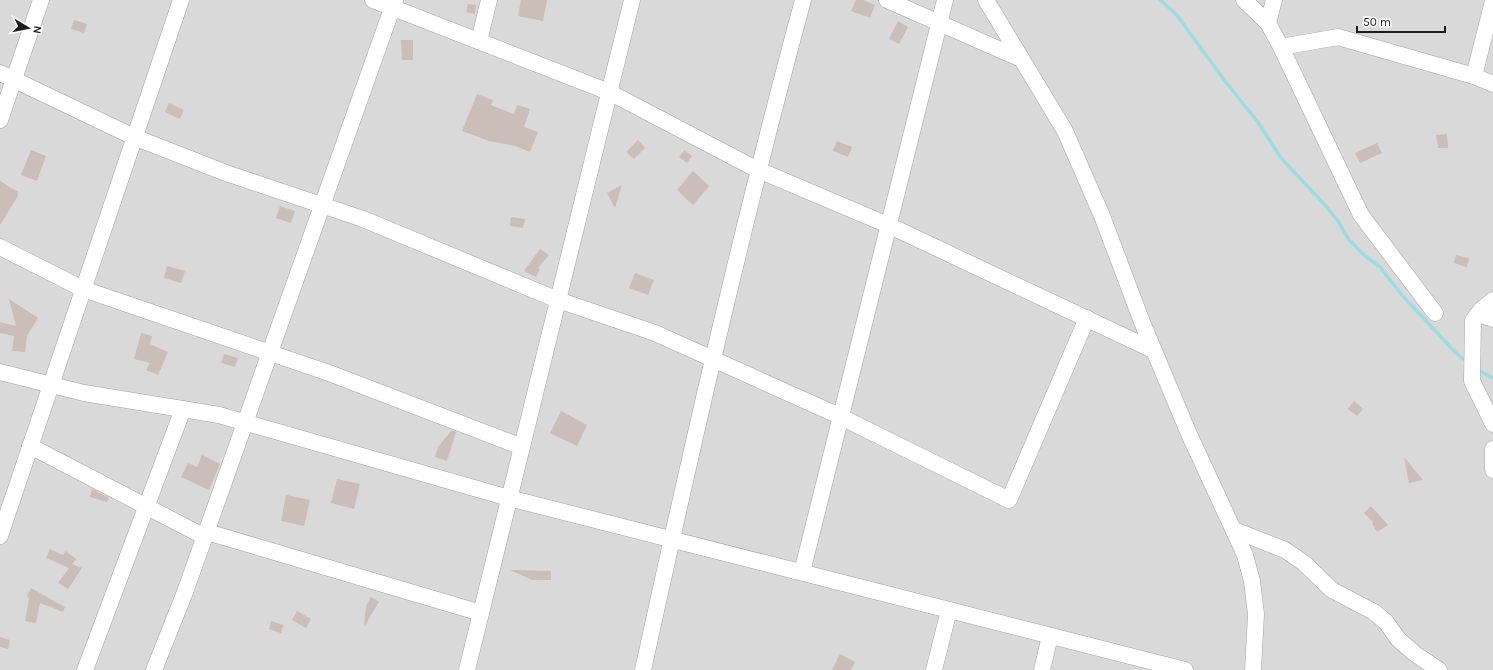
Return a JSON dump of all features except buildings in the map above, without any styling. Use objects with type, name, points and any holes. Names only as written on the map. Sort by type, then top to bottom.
[{"type":"street","points":[[0,120],[7,76],[41,0]]},
{"type":"street","points":[[0,536],[181,0]]},
{"type":"street","points":[[374,0],[394,4],[479,41],[609,92],[758,170],[889,225],[1153,350]]},
{"type":"street","points":[[479,41],[489,0]]},
{"type":"street","points":[[467,670],[632,0]]},
{"type":"street","points":[[643,670],[713,359],[758,170],[802,0]]},
{"type":"street","points":[[887,0],[1021,58]]},
{"type":"street","points":[[802,572],[945,0]]},
{"type":"street","points":[[986,0],[1065,131],[1102,216],[1153,350],[1189,434],[1245,555],[1252,581],[1256,614],[1253,670]]},
{"type":"street","points":[[1244,0],[1268,23],[1281,47],[1361,215],[1435,313]]},
{"type":"street","points":[[1268,23],[1274,0]]},
{"type":"street","points":[[1474,76],[1493,1]]},
{"type":"street","points":[[154,670],[206,534],[394,4]]},
{"type":"street","points":[[1281,47],[1338,37],[1474,76],[1493,84]]},
{"type":"street","points":[[7,76],[134,137],[226,173],[363,220],[558,300],[655,333],[841,417],[1009,500],[1086,318]]},
{"type":"street","points":[[0,248],[83,289],[329,373],[522,447]]},
{"type":"street","points":[[1493,300],[1473,320],[1472,381],[1493,424]]},
{"type":"street","points":[[1478,314],[1493,319]]},
{"type":"street","points":[[0,372],[84,393],[219,415],[245,424],[509,498],[1050,636],[1138,664],[1185,670]]},
{"type":"street","points":[[85,670],[183,409]]},
{"type":"street","points":[[30,446],[146,506],[206,534],[481,613]]},
{"type":"street","points":[[1493,449],[1493,470]]},
{"type":"street","points":[[1234,530],[1285,550],[1304,563],[1332,590],[1374,612],[1386,622],[1398,640],[1439,670]]},
{"type":"street","points":[[934,670],[949,610]]},
{"type":"street","points":[[1042,670],[1050,636]]},
{"type":"shaded area","points":[[0,0],[1493,0],[1493,670],[0,670]]},
{"type":"waterway","points":[[1160,0],[1176,14],[1225,81],[1258,122],[1281,158],[1325,205],[1338,221],[1349,240],[1365,256],[1380,267],[1401,294],[1456,353],[1467,362]]},
{"type":"waterway","points":[[1476,369],[1493,378]]}]
